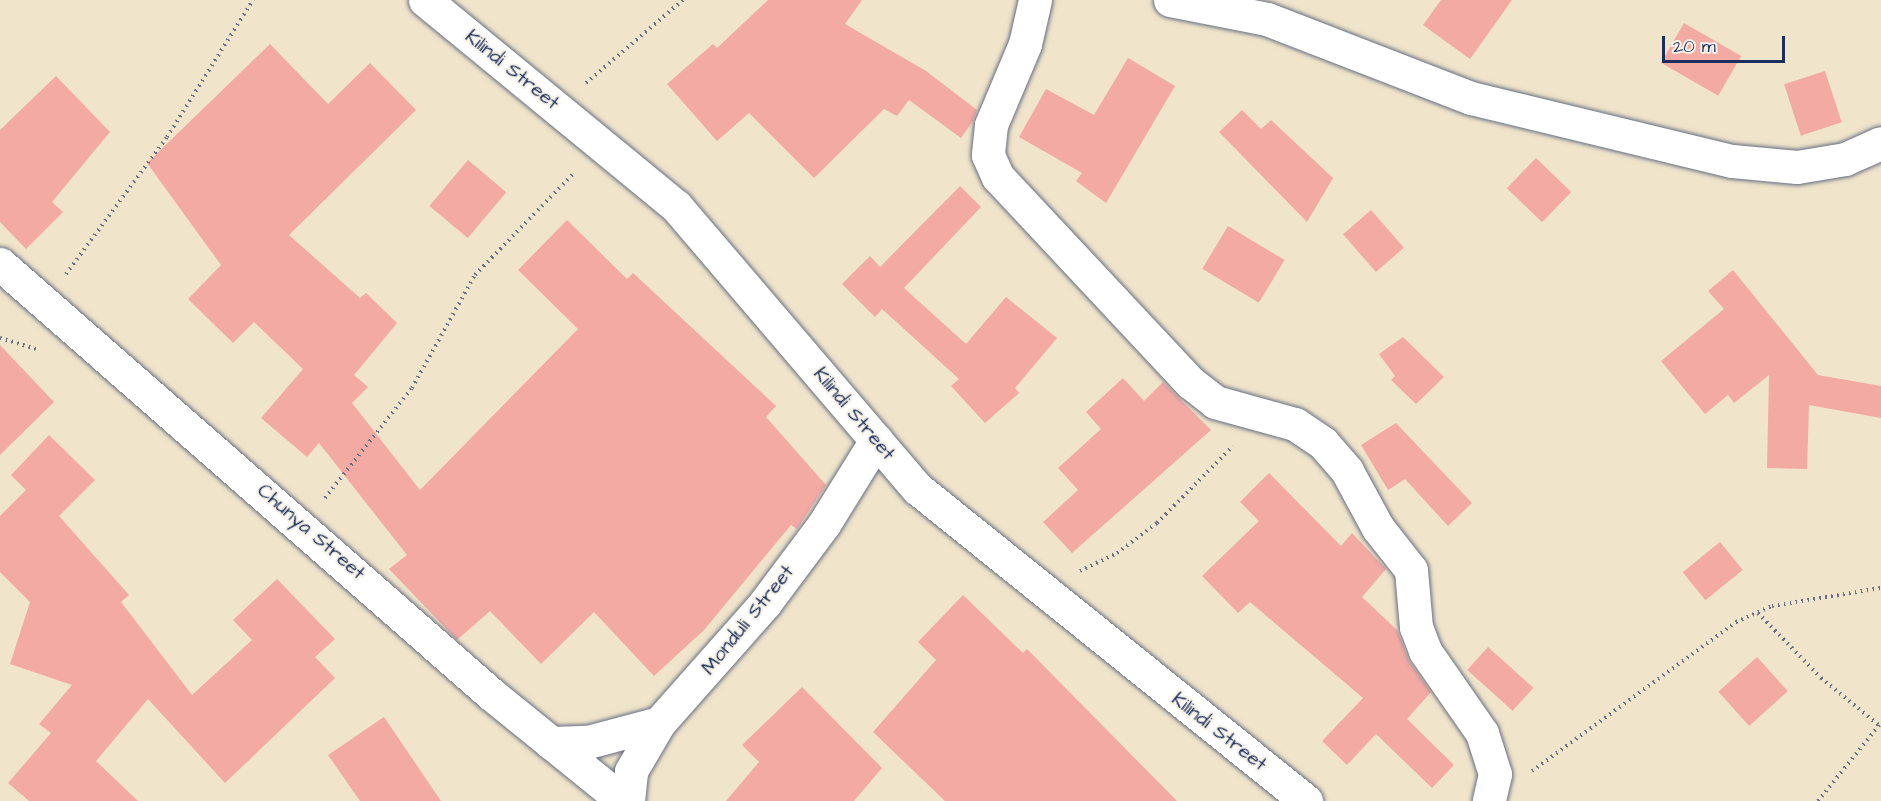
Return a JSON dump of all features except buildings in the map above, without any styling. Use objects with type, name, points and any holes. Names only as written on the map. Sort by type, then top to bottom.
[{"type":"street","name":"Kilindi Street","points":[[426,0],[676,206],[918,489],[1038,591],[1306,801]]},
{"type":"street","points":[[1035,0],[1025,44],[991,125],[988,155],[999,177],[1191,383],[1215,402],[1265,413],[1323,443],[1411,570],[1416,627],[1425,651],[1482,733],[1493,760],[1489,801]]},
{"type":"street","points":[[1170,0],[1267,19],[1471,98],[1732,161],[1797,167],[1845,159],[1881,143]]},
{"type":"street","name":"Chunya Street","points":[[0,264],[304,525],[551,743],[622,801]]},
{"type":"street","name":"Monduli Street","points":[[628,801],[631,771],[659,723],[765,603],[824,524],[876,440]]},
{"type":"street","points":[[551,743],[588,742],[659,723]]},
{"type":"path","points":[[45,302],[167,137],[253,0]]},
{"type":"path","points":[[557,106],[682,0]]},
{"type":"path","points":[[304,525],[412,388],[475,275],[602,144]]},
{"type":"path","points":[[1038,591],[1117,553],[1157,523],[1265,413]]},
{"type":"path","points":[[1526,776],[1697,646],[1758,613],[1881,588]]},
{"type":"path","points":[[1758,613],[1821,678],[1880,726],[1818,801]]}]
